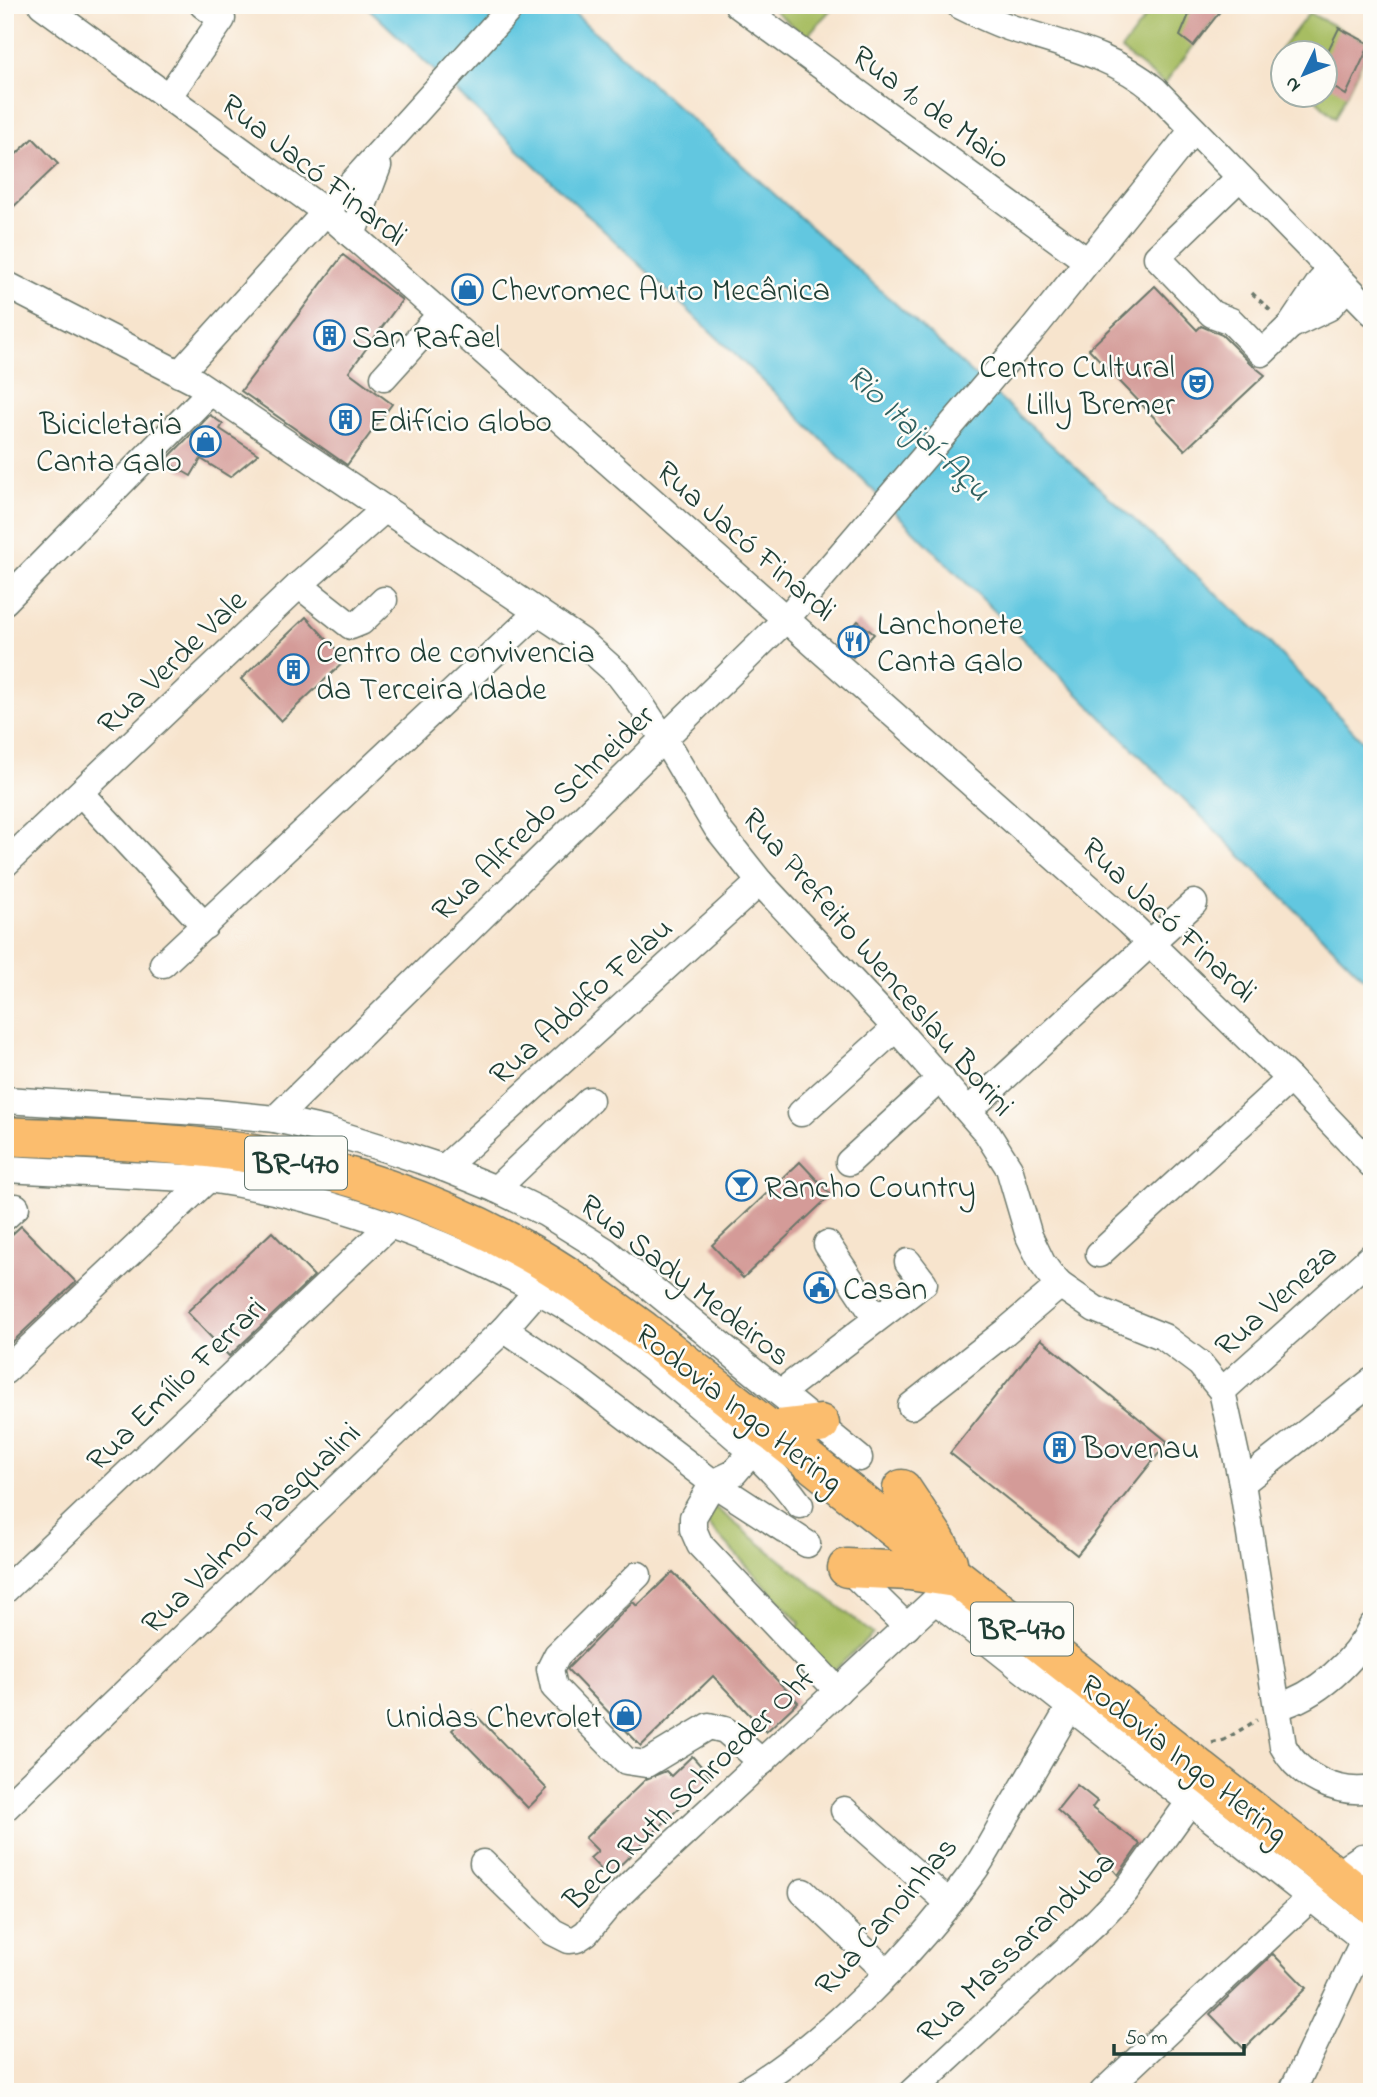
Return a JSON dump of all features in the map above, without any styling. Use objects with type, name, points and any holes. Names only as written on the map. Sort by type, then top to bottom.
[{"type":"highway","name":"Rodovia Ingo Hering","points":[[5,1136],[150,1144],[256,1155],[298,1163],[393,1191],[485,1230],[564,1274],[645,1331],[765,1433],[818,1469],[903,1536],[946,1589],[1078,1693],[1200,1774],[1370,1929]]},
{"type":"highway","points":[[765,1433],[820,1424]]},
{"type":"highway","points":[[902,1489],[936,1540],[946,1589]]},
{"type":"highway","points":[[847,1568],[910,1571],[946,1589]]},
{"type":"street","name":"Rua Jacó Finardi","points":[[42,5],[327,213],[1084,883],[1290,1079],[1372,1165]]},
{"type":"street","points":[[168,97],[222,19],[203,5]]},
{"type":"street","points":[[179,374],[513,5]]},
{"type":"street","name":"Rua 1º de Maio","points":[[738,5],[1087,261]]},
{"type":"street","points":[[959,5],[1012,28],[1107,59],[1141,78],[1372,312]]},
{"type":"street","name":"Rua Alfredo Schneider","points":[[275,1119],[786,619],[1030,333],[1193,130]]},
{"type":"street","points":[[352,235],[385,148]]},
{"type":"street","points":[[1239,178],[1157,257],[1212,314],[1231,321],[1262,353],[1282,319],[1328,308],[1339,279]]},
{"type":"street","name":"Rua Prefeito Wenceslau Borini","points":[[5,284],[209,391],[580,641],[619,675],[664,739],[710,817],[760,882],[896,1028],[969,1110],[999,1150],[1009,1168],[1036,1252],[1050,1275],[1096,1309],[1164,1337],[1200,1364],[1222,1391],[1242,1483],[1283,1746],[1298,1767],[1311,1777],[1337,1787],[1363,1791],[1372,1789]]},
{"type":"street","points":[[384,377],[441,314]]},
{"type":"street","points":[[5,601],[209,391]]},
{"type":"street","name":"Rua Verde Vale","points":[[5,864],[384,509]]},
{"type":"street","points":[[299,586],[341,621],[351,626],[361,622],[384,600]]},
{"type":"street","points":[[163,964],[538,612]]},
{"type":"street","points":[[81,793],[205,926]]},
{"type":"street","name":"Rua Adolfo Felau","points":[[444,1168],[760,882]]},
{"type":"street","points":[[969,1110],[1195,903]]},
{"type":"street","points":[[801,1113],[896,1028]]},
{"type":"street","points":[[849,1162],[940,1078]]},
{"type":"street","points":[[1098,1254],[1290,1079]]},
{"type":"street","name":"Rua Sady Medeiros","points":[[5,1100],[275,1119],[325,1130],[444,1168],[496,1189],[545,1213],[607,1251],[765,1433]]},
{"type":"street","points":[[496,1189],[590,1100]]},
{"type":"street","points":[[5,1169],[208,1179],[321,1201],[390,1224],[449,1248],[538,1290],[765,1433],[800,1505],[807,1544]]},
{"type":"street","points":[[5,1371],[208,1179]]},
{"type":"street","name":"Rua Emílio Ferrari","points":[[5,1590],[390,1224]]},
{"type":"street","points":[[827,1244],[876,1318]]},
{"type":"street","name":"Rua Veneza","points":[[1222,1391],[1372,1256]]},
{"type":"street","points":[[838,1691],[701,1545],[693,1529],[693,1517],[713,1483],[734,1473],[765,1433],[876,1318],[924,1283],[908,1262]]},
{"type":"street","points":[[911,1406],[1006,1332],[1060,1285]]},
{"type":"street","name":"Rua Valmor Pasqualini","points":[[5,1808],[504,1329],[538,1290]]},
{"type":"street","points":[[504,1329],[577,1379],[713,1483],[807,1544],[824,1560],[847,1568],[906,1627]]},
{"type":"street","points":[[1242,1483],[1372,1381]]},
{"type":"street","points":[[820,1424],[859,1458],[885,1468],[902,1489],[908,1512],[903,1536],[890,1554],[870,1565],[847,1568]]},
{"type":"street","points":[[800,1505],[808,1483],[818,1469],[838,1459],[859,1458]]},
{"type":"street","points":[[638,1575],[557,1655],[550,1669],[554,1687],[626,1761],[646,1765],[709,1726],[725,1730],[762,1762]]},
{"type":"street","name":"Beco Ruth Schroeder Ohf","points":[[482,1863],[560,1938],[577,1939],[586,1933],[611,1903],[644,1871],[946,1589]]},
{"type":"street","points":[[1277,1707],[1293,1703],[1307,1695],[1354,1656],[1372,1626]]},
{"type":"street","name":"Rua Canoinhas","points":[[744,2092],[826,2032],[888,1973],[949,1903],[975,1870],[1078,1693]]},
{"type":"street","name":"Rua Massaranduba","points":[[912,2092],[1107,1911],[1141,1871],[1200,1774]]},
{"type":"street","points":[[844,1810],[949,1903]]},
{"type":"street","points":[[1103,2092],[1322,1887],[1363,1857],[1372,1864]]},
{"type":"street","points":[[803,1892],[888,1973]]},
{"type":"street","points":[[1292,2092],[1370,1929]]},
{"type":"path","points":[[1252,293],[1282,319]]},
{"type":"path","points":[[1200,1774],[1224,1740],[1277,1707]]},
{"type":"green space","points":[[768,5],[835,5],[806,37]]},
{"type":"green space","points":[[1155,5],[1225,5],[1164,84],[1121,50]]},
{"type":"green space","points":[[1309,13],[1370,44],[1335,118],[1325,108],[1338,108],[1338,38],[1290,38]]},
{"type":"green space","points":[[711,1504],[873,1634],[829,1675],[793,1636],[800,1623],[702,1518]]},
{"type":"water","name":"Rio Itajaí-Açu","points":[[365,5],[565,5],[1264,637],[1372,751],[1372,986],[762,380]]},
{"type":"building","points":[[1193,5],[1225,5],[1193,46],[1180,36]]},
{"type":"building","points":[[1339,28],[1370,44],[1346,95],[1338,90],[1338,38],[1334,38]]},
{"type":"building","points":[[33,138],[58,164],[5,215],[5,165]]},
{"type":"building","name":"San Rafael","points":[[343,255],[402,300],[349,372],[392,404],[347,465],[241,391]]},
{"type":"building","name":"Centro Cultural Lilly Bremer","points":[[1155,286],[1197,330],[1201,326],[1222,335],[1265,375],[1185,450],[1089,349]]},
{"type":"building","name":"Bicicletaria Canta Galo","points":[[210,415],[223,424],[220,429],[258,454],[230,477],[201,459],[191,476],[165,461]]},
{"type":"building","name":"Centro de convivencia da Terceira Idade","points":[[306,617],[346,660],[281,721],[241,679]]},
{"type":"building","name":"Lanchonete Canta Galo","points":[[858,621],[874,634],[853,657],[838,644]]},
{"type":"building","points":[[800,1162],[831,1195],[743,1278],[712,1245]]},
{"type":"building","points":[[21,1226],[76,1282],[5,1349],[5,1241]]},
{"type":"building","points":[[272,1232],[314,1276],[229,1356],[187,1312]]},
{"type":"building","name":"Bovenau","points":[[1041,1339],[1168,1442],[1077,1555],[950,1453]]},
{"type":"building","points":[[673,1572],[798,1702],[766,1732],[713,1676],[641,1746],[567,1669],[633,1602],[637,1606]]},
{"type":"building","points":[[472,1711],[547,1789],[528,1808],[452,1730]]},
{"type":"building","points":[[692,1756],[711,1777],[608,1877],[590,1858],[598,1851],[585,1838],[646,1779],[666,1771],[671,1776]]},
{"type":"building","points":[[1077,1785],[1097,1801],[1092,1808],[1140,1844],[1118,1875],[1076,1827],[1057,1810]]},
{"type":"building","points":[[1273,1954],[1306,1988],[1244,2049],[1210,2014]]},
{"type":"place","name":"Chevromec Auto Mecânica","points":[[468,289]]},
{"type":"place","name":"San Rafael","points":[[329,336]]},
{"type":"place","name":"Centro Cultural Lilly Bremer","points":[[1198,384]]},
{"type":"place","name":"Edifício Globo","points":[[346,420]]},
{"type":"place","name":"Bicicletaria Canta Galo","points":[[205,441]]},
{"type":"place","name":"Lanchonete Canta Galo","points":[[854,641]]},
{"type":"place","name":"Centro de convivencia da Terceira Idade","points":[[293,669]]},
{"type":"place","name":"Rancho Country","points":[[741,1186]]},
{"type":"place","name":"Casan","points":[[820,1288]]},
{"type":"place","name":"Bovenau","points":[[1059,1447]]},
{"type":"place","name":"Unidas Chevrolet","points":[[625,1716]]}]
